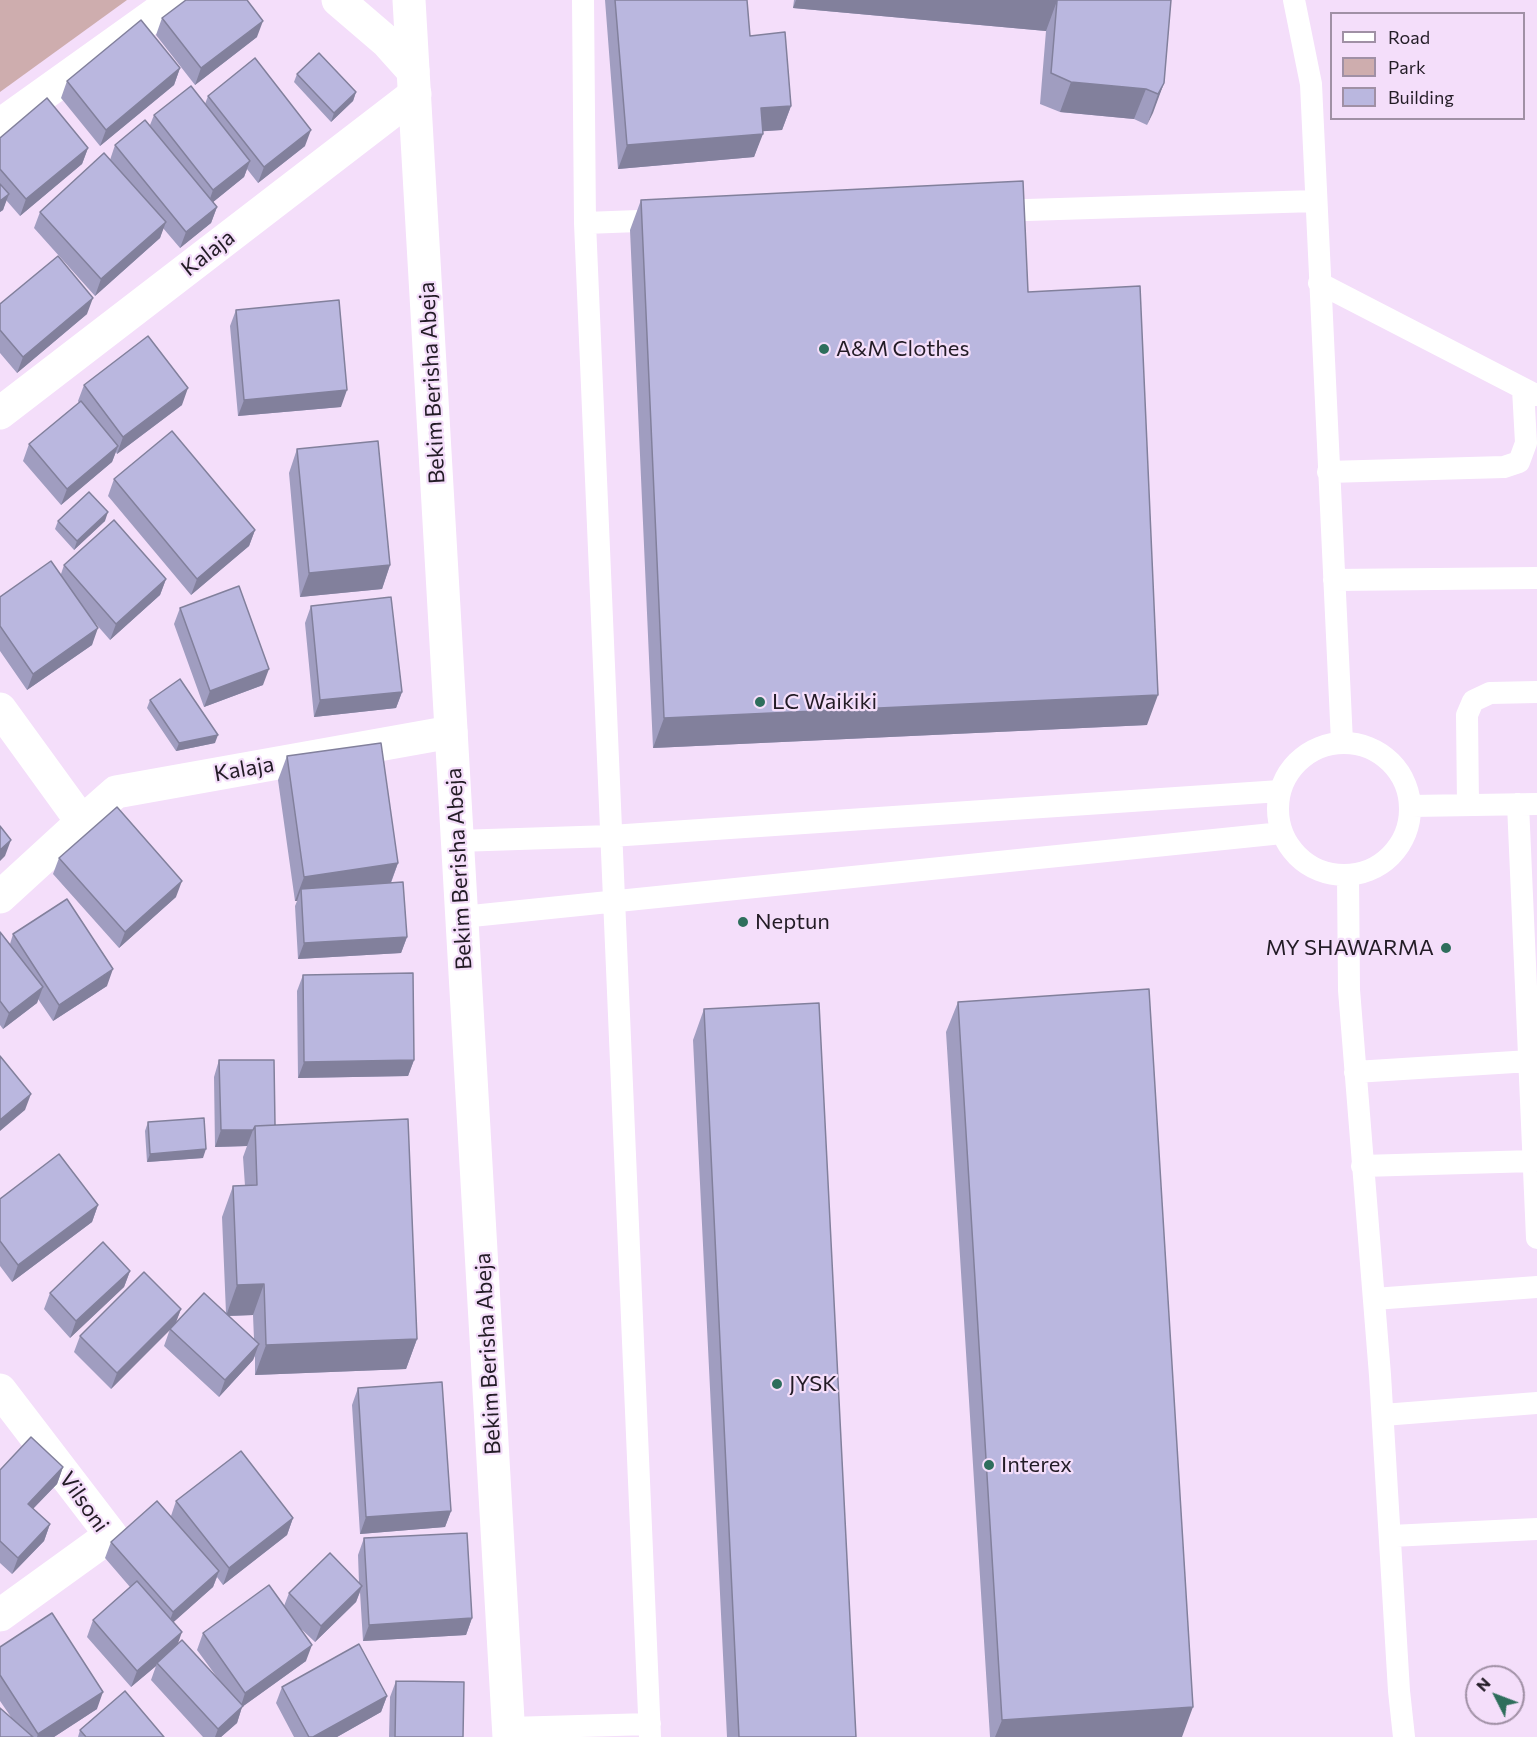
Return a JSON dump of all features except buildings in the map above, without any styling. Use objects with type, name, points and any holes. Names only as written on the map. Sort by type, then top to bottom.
[{"type":"street","points":[[0,125],[175,0]]},
{"type":"street","points":[[338,0],[387,42],[414,82]]},
{"type":"street","name":"Bekim Berisha Abeja","points":[[409,0],[509,1732]]},
{"type":"street","name":"Kalaja","points":[[0,413],[414,82]]},
{"type":"street","points":[[0,710],[82,822]]},
{"type":"street","name":"Kalaja","points":[[0,897],[116,792],[451,732]]},
{"type":"street","name":"Vilsoni","points":[[0,1390],[111,1535],[0,1615]]},
{"type":"lane","points":[[509,1732],[650,1730],[585,223],[583,0]]},
{"type":"lane","points":[[1294,0],[1311,84],[1342,742]]},
{"type":"lane","points":[[968,211],[1316,201]]},
{"type":"lane","points":[[585,223],[681,220]]},
{"type":"lane","points":[[1319,283],[1530,393],[1526,443],[1519,462],[1504,467],[1328,472]]},
{"type":"lane","points":[[1334,580],[1537,578]]},
{"type":"lane","points":[[1468,805],[1467,715],[1473,701],[1490,693],[1537,692]]},
{"type":"lane","points":[[1342,742],[1363,745],[1381,753],[1397,767],[1407,786],[1411,806],[1409,827],[1400,846],[1386,862],[1368,872],[1348,877],[1327,874],[1307,865],[1292,851],[1282,833],[1278,812],[1280,791],[1288,772],[1303,757],[1321,747],[1342,742]]},
{"type":"lane","points":[[457,841],[611,836],[1280,791]]},
{"type":"lane","points":[[1411,806],[1528,804],[1530,1061],[1537,1238]]},
{"type":"lane","points":[[462,917],[1282,833]]},
{"type":"lane","points":[[1348,877],[1349,990],[1383,1415],[1399,1691],[1404,1737]]},
{"type":"lane","points":[[1355,1072],[1530,1061]]},
{"type":"lane","points":[[1362,1166],[1534,1161]]},
{"type":"lane","points":[[1374,1299],[1537,1287]]},
{"type":"lane","points":[[1383,1415],[1537,1403]]},
{"type":"lane","points":[[1391,1536],[1537,1529]]},
{"type":"green space","points":[[0,0],[127,0],[0,92]]},
{"type":"place","name":"A&M Clothes","points":[[824,349]]},
{"type":"place","name":"LC Waikiki","points":[[760,702]]},
{"type":"place","name":"Neptun","points":[[743,922]]},
{"type":"place","name":"MY SHAWARMA","points":[[1446,948]]},
{"type":"place","name":"JYSK","points":[[777,1384]]},
{"type":"place","name":"Interex","points":[[989,1465]]}]
